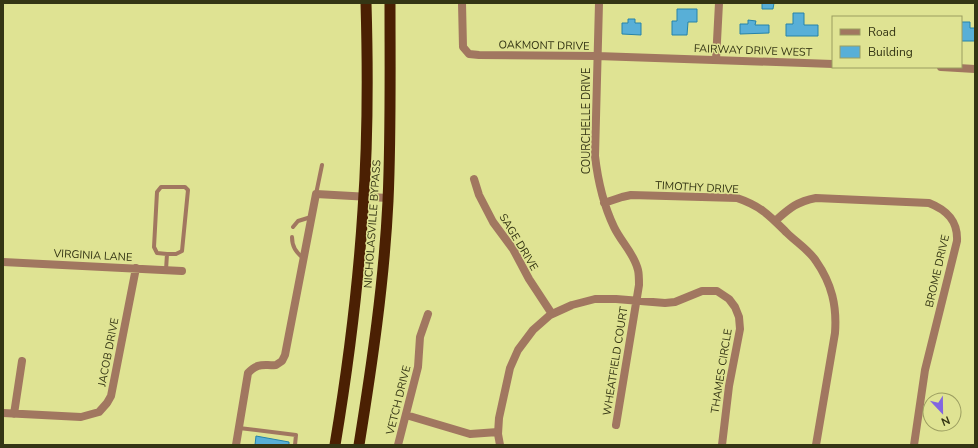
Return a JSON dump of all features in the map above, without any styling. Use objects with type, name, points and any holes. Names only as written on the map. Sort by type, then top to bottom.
[{"type":"highway","name":"NICHOLASVILLE BYPASS","points":[[335,445],[352,330],[364,197],[367,123],[366,3]]},
{"type":"highway","name":"NICHOLASVILLE BYPASS","points":[[359,445],[380,299],[388,198],[390,127],[390,3]]},
{"type":"street","name":"OAKMONT DRIVE","points":[[462,3],[463,47],[469,54],[673,58]]},
{"type":"street","name":"COURCHELLE DRIVE","points":[[599,3],[595,156],[598,180],[604,203],[614,228],[633,256],[638,270],[639,285],[636,301]]},
{"type":"street","points":[[716,60],[718,3]]},
{"type":"street","name":"FAIRWAY DRIVE WEST","points":[[673,58],[832,64]]},
{"type":"street","points":[[958,68],[975,69]]},
{"type":"street","name":"SAGE DRIVE","points":[[474,179],[479,195],[493,222],[513,249],[529,279],[552,314]]},
{"type":"street","points":[[236,445],[248,373],[253,367],[258,365],[276,365],[282,361],[285,355],[316,194],[388,198]]},
{"type":"street","name":"TIMOTHY DRIVE","points":[[604,203],[622,196],[631,195],[737,198],[752,203],[765,212],[815,260],[826,277],[832,293],[836,315],[835,334],[816,445]]},
{"type":"street","name":"BROME DRIVE","points":[[775,221],[790,208],[803,201],[816,198],[929,202],[940,207],[950,217],[958,230],[957,241],[925,370],[914,445]]},
{"type":"street","name":"VIRGINIA LANE","points":[[3,262],[182,271]]},
{"type":"street","name":"JACOB DRIVE","points":[[3,413],[81,417],[99,412],[111,396],[136,268]]},
{"type":"street","name":"THAMES CIRCLE","points":[[500,445],[498,432],[499,418],[510,368],[518,350],[533,330],[552,314],[572,305],[595,299],[665,304],[675,302],[702,291],[718,291],[735,307],[739,317],[740,329],[729,386],[722,445]]},
{"type":"street","name":"WHEATFIELD COURT","points":[[616,425],[636,301]]},
{"type":"street","name":"VETCH DRIVE","points":[[398,445],[418,367],[420,337],[428,314]]},
{"type":"street","points":[[14,414],[22,361]]},
{"type":"street","points":[[406,415],[470,434],[498,432]]},
{"type":"lane","points":[[316,194],[322,165]]},
{"type":"lane","points":[[161,187],[185,187],[188,190],[182,251],[176,254],[167,254],[157,253],[154,247],[157,192],[161,187]]},
{"type":"lane","points":[[293,227],[298,221],[311,217]]},
{"type":"lane","points":[[292,237],[292,244],[296,252],[304,258]]},
{"type":"lane","points":[[166,270],[167,254]]},
{"type":"lane","points":[[238,428],[296,435],[295,445]]},
{"type":"building","points":[[762,3],[774,3],[773,9],[762,9]]},
{"type":"building","points":[[677,9],[697,9],[697,22],[688,22],[687,35],[672,35],[672,21],[677,21]]},
{"type":"building","points":[[793,13],[804,13],[804,25],[818,25],[818,36],[786,36],[786,24],[793,24]]},
{"type":"building","points":[[628,19],[635,19],[635,23],[641,23],[641,35],[622,34],[622,23],[628,23]]},
{"type":"building","points":[[748,20],[756,21],[755,25],[769,25],[769,33],[740,34],[740,24],[748,24]]},
{"type":"building","points":[[962,22],[970,22],[970,28],[975,28],[975,41],[962,41]]},
{"type":"building","points":[[256,436],[289,442],[289,445],[255,445]]}]
